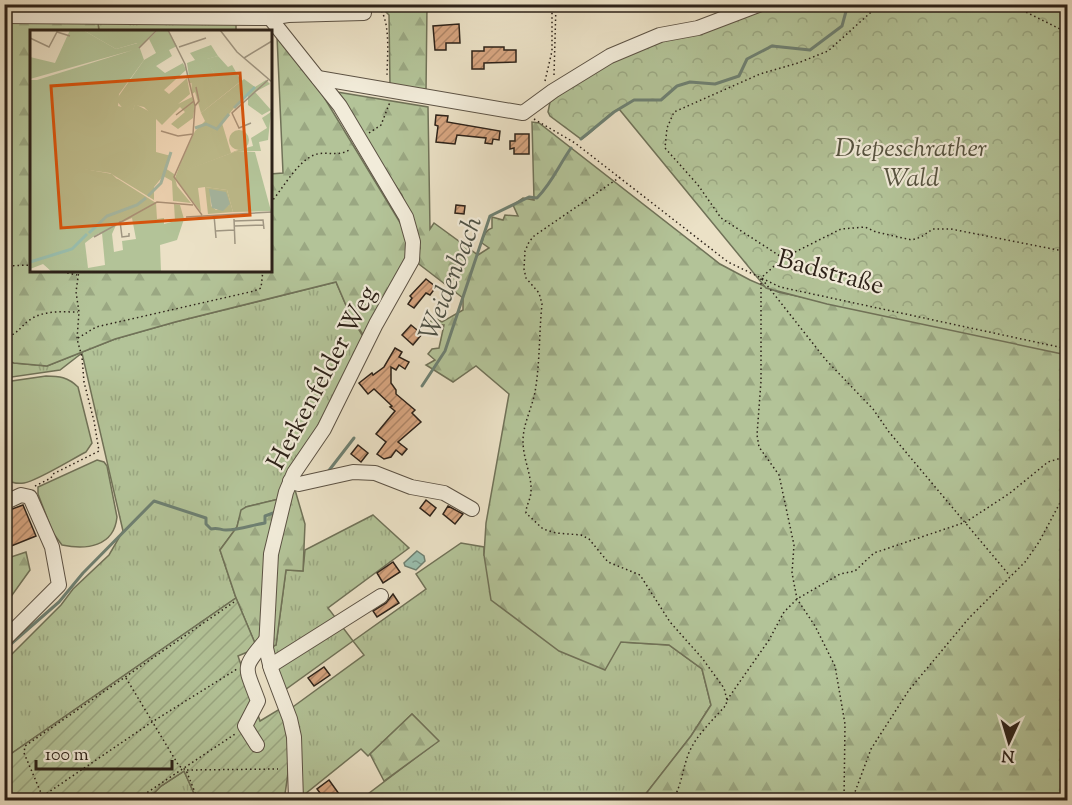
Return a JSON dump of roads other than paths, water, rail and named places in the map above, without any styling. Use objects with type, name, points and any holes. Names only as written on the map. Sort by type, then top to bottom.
[{"type":"street","points":[[318,78],[523,113],[553,91],[610,56],[660,35],[698,28],[735,10],[761,4]]},
{"type":"street","points":[[4,16],[92,10],[204,11],[270,18],[288,15],[364,13]]},
{"type":"street","name":"Herkenfelder Weg","points":[[270,18],[340,106],[406,217],[413,242],[412,260],[376,324],[324,429],[297,467],[290,481],[271,554],[266,640],[270,666],[290,719],[294,737],[296,801]]},
{"type":"street","points":[[290,481],[299,484],[362,471],[375,473],[411,487],[444,493],[472,509]]},
{"type":"street","points":[[4,502],[21,495],[30,497],[52,547],[59,585],[4,640]]},
{"type":"street","points":[[270,666],[381,596]]},
{"type":"street","points":[[257,745],[245,726],[258,701],[246,667],[266,640]]},
{"type":"water","points":[[417,551],[424,556],[425,561],[416,570],[405,566],[404,563]]},
{"type":"waterway","name":"Weidenbach","points":[[581,139],[614,112],[634,100],[661,100],[677,86],[690,82],[715,84],[739,76],[747,59],[772,46],[810,50],[842,26],[848,4]]},
{"type":"waterway","name":"Weidenbach","points":[[422,386],[445,351],[490,216],[529,197],[537,198],[571,148]]},
{"type":"waterway","name":"Weidenbach","points":[[327,473],[354,438]]},
{"type":"waterway","name":"Weidenbach","points":[[4,650],[59,602],[83,573],[154,501],[206,518],[206,524],[211,529],[231,530],[265,523],[265,516],[276,512]]},
{"type":"park label","name":"Diepeschrather Wald","points":[[911,162]]}]
